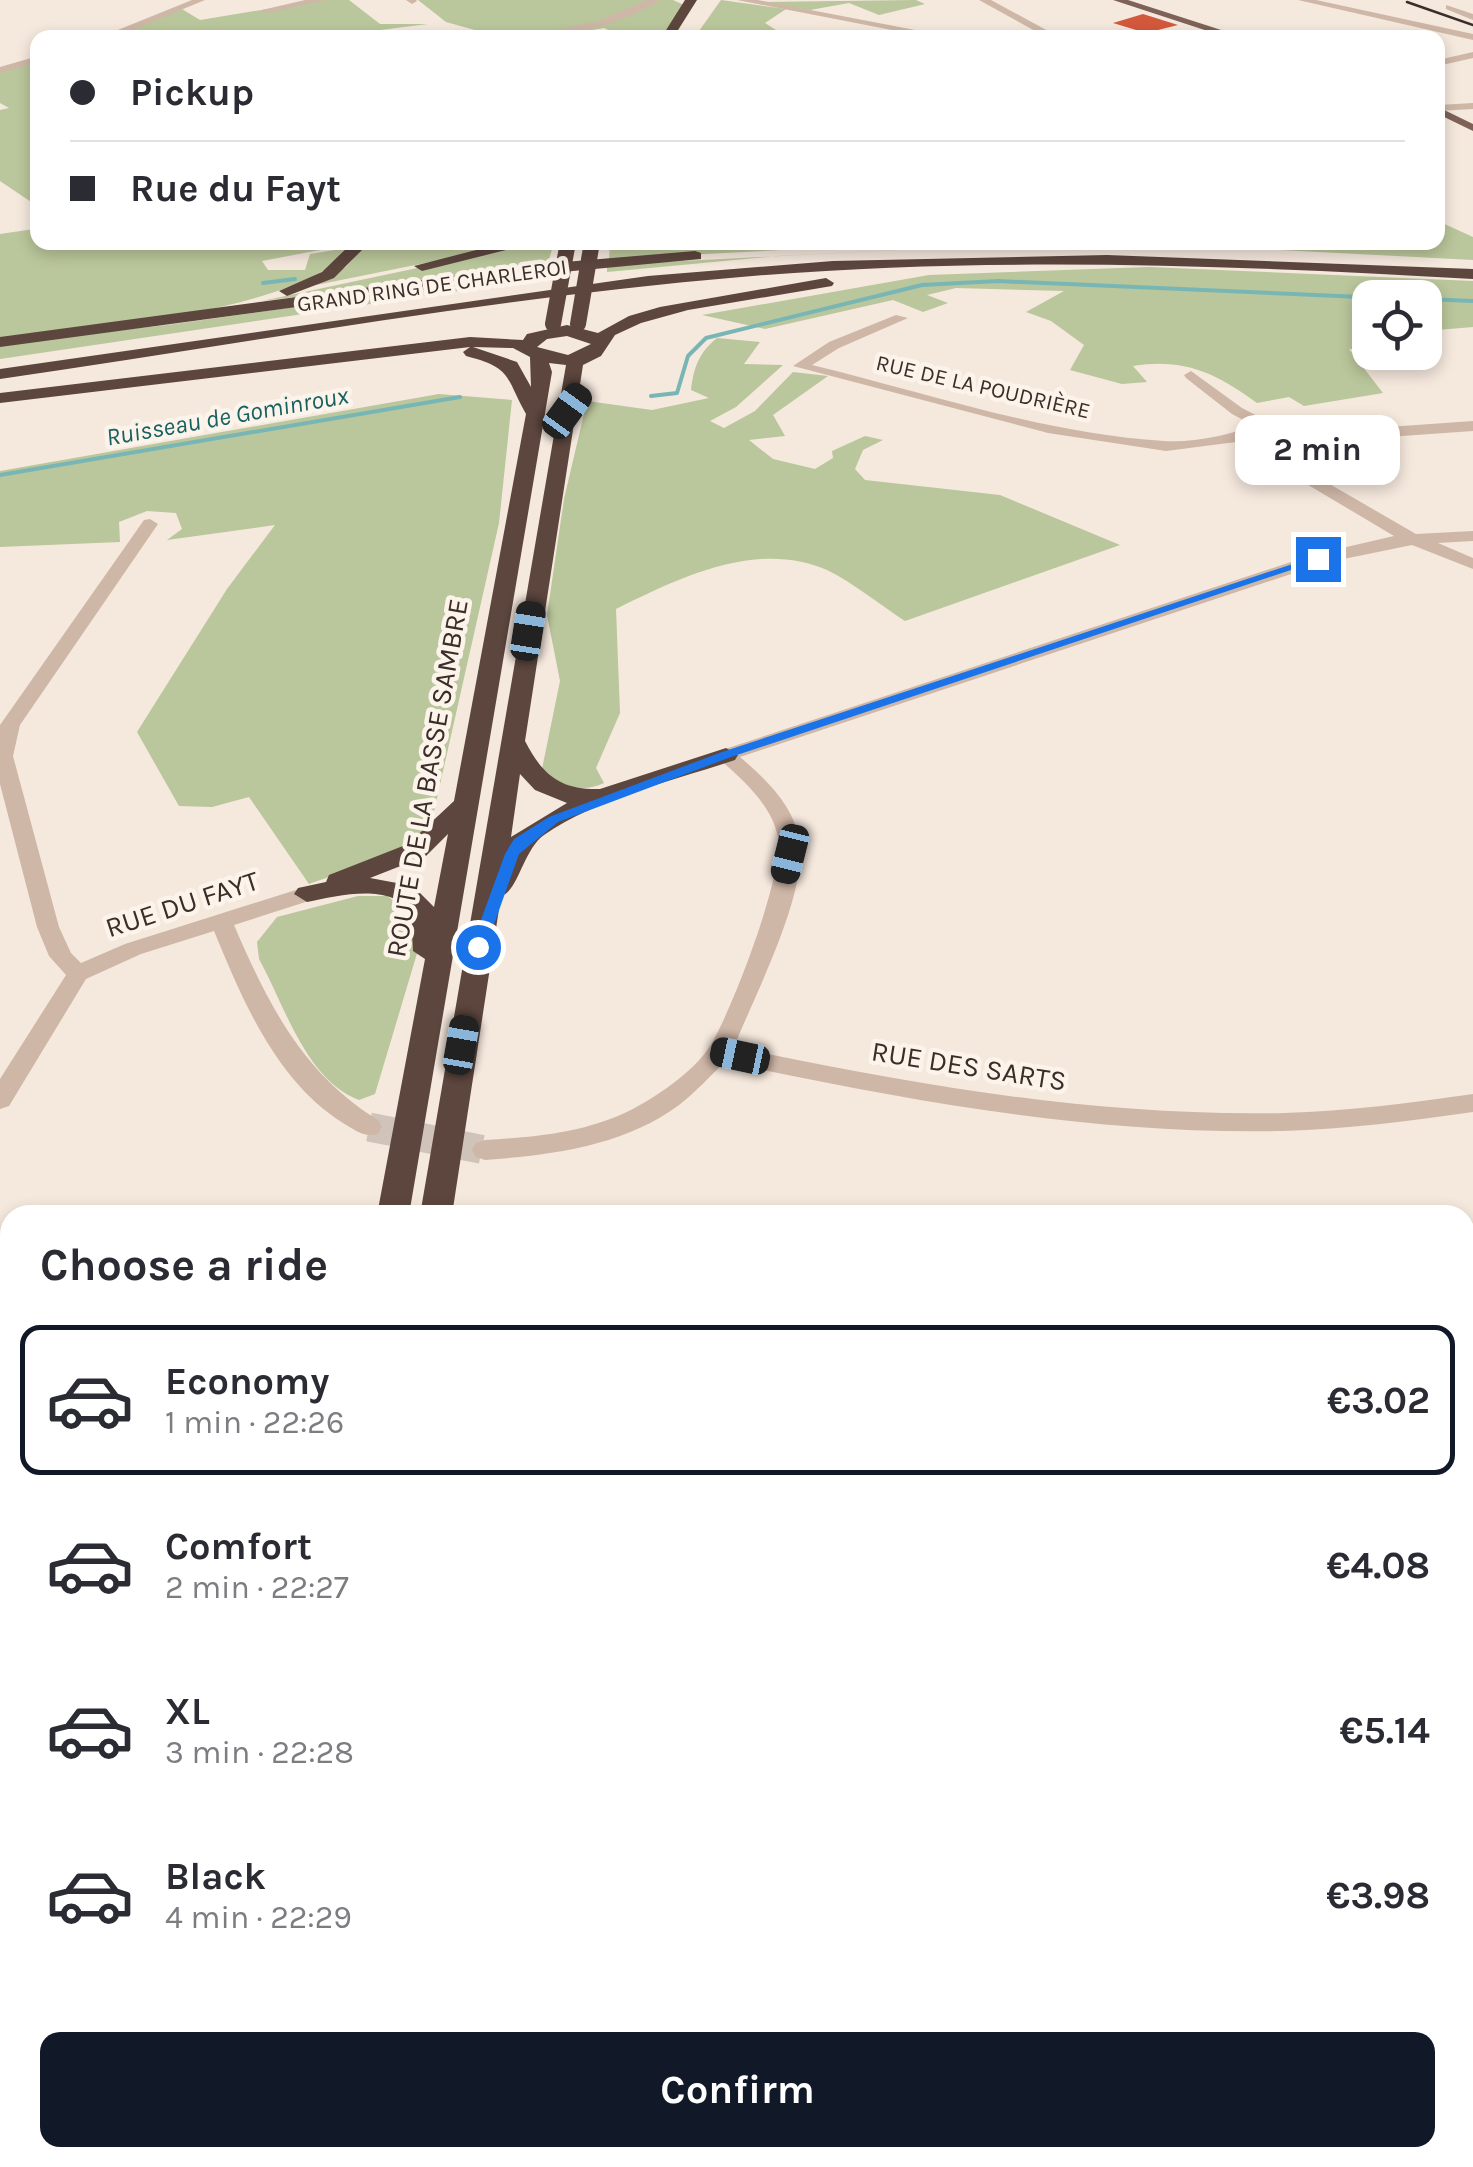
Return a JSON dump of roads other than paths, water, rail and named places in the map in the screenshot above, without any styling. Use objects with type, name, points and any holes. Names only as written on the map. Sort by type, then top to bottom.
[{"type":"highway","points":[[672,30],[691,0]]},
{"type":"highway","points":[[689,30],[706,0]]},
{"type":"highway","points":[[265,298],[328,275],[355,250]]},
{"type":"highway","points":[[130,324],[496,250]]},
{"type":"highway","name":"ROUTE DE LA BASSE SAMBRE","points":[[395,1205],[543,372],[541,341],[566,250]]},
{"type":"highway","points":[[438,1205],[574,363],[586,339],[592,250]]},
{"type":"highway","points":[[0,398],[424,348],[586,339],[664,314],[925,269],[1102,250]]},
{"type":"highway","name":"GRAND RING DE CHARLEROI","points":[[0,374],[575,288],[745,272],[1102,250],[1473,274]]},
{"type":"highway","points":[[1195,250],[1208,252]]},
{"type":"highway","name":"GRAND RING DE CHARLEROI","points":[[0,364],[648,271],[918,253],[1208,252],[1473,266]]},
{"type":"highway","points":[[0,342],[541,269],[712,254]]},
{"type":"highway","points":[[567,411],[629,335],[664,314]]},
{"type":"highway","points":[[0,398],[100,380],[384,315]]},
{"type":"highway","points":[[541,341],[586,339]]},
{"type":"highway","points":[[424,348],[470,352],[507,364],[520,374],[534,414]]},
{"type":"highway","points":[[512,736],[528,774],[541,784],[584,798],[609,796]]},
{"type":"highway","points":[[478,947],[519,842],[554,820],[609,796],[726,754]]},
{"type":"highway","points":[[306,894],[417,850],[446,824],[451,812],[464,805]]},
{"type":"highway","points":[[306,894],[370,887],[416,900],[428,921],[431,991]]},
{"type":"main road","points":[[1118,0],[1216,30]]},
{"type":"main road","points":[[1445,113],[1473,128]]},
{"type":"street","points":[[123,30],[200,0]]},
{"type":"street","points":[[267,10],[320,0]]},
{"type":"street","points":[[565,30],[602,23],[655,0]]},
{"type":"street","points":[[742,0],[908,30]]},
{"type":"street","points":[[984,0],[1040,30]]},
{"type":"street","points":[[1304,0],[1442,30]]},
{"type":"street","points":[[1448,4],[1473,16]]},
{"type":"street","points":[[1425,26],[1448,20]]},
{"type":"street","points":[[1445,31],[1473,37]]},
{"type":"street","points":[[1445,61],[1473,55]]},
{"type":"street","points":[[0,70],[30,61]]},
{"type":"street","points":[[1445,108],[1473,106]]},
{"type":"street","points":[[478,254],[483,250]]},
{"type":"street","name":"RUE DE LA POUDRIÈRE","points":[[901,318],[834,344],[800,366],[1100,437],[1181,446],[1268,427]]},
{"type":"street","points":[[1191,375],[1236,412],[1268,427],[1374,433],[1473,426]]},
{"type":"street","points":[[1238,436],[1410,538],[1473,564]]},
{"type":"street","points":[[0,1100],[78,974],[61,956],[48,927],[3,756],[10,725],[150,524]]},
{"type":"street","points":[[485,1150],[547,1146],[606,1130],[667,1100],[720,1052],[782,888],[790,854],[784,825],[771,800],[726,754],[1318,559],[1410,538],[1473,536]]},
{"type":"street","name":"RUE DU FAYT","points":[[78,974],[133,950],[306,894]]},
{"type":"street","points":[[222,924],[287,1055],[342,1113],[369,1126]]},
{"type":"street","name":"RUE DES SARTS","points":[[720,1052],[1039,1110],[1123,1118],[1344,1120],[1473,1103]]},
{"type":"waterway","points":[[263,283],[295,279]]},
{"type":"waterway","name":"Ruisseau de Gominroux","points":[[651,396],[677,393],[688,356],[706,338],[922,285],[998,281],[1352,297]]},
{"type":"waterway","name":"Ruisseau de Gominroux","points":[[1442,300],[1473,301]]},
{"type":"waterway","name":"Ruisseau de Gominroux","points":[[0,475],[460,397]]},
{"type":"tunnel","points":[[369,1127],[485,1150]]},
{"type":"tram line","points":[[1407,2],[1473,25]]}]
